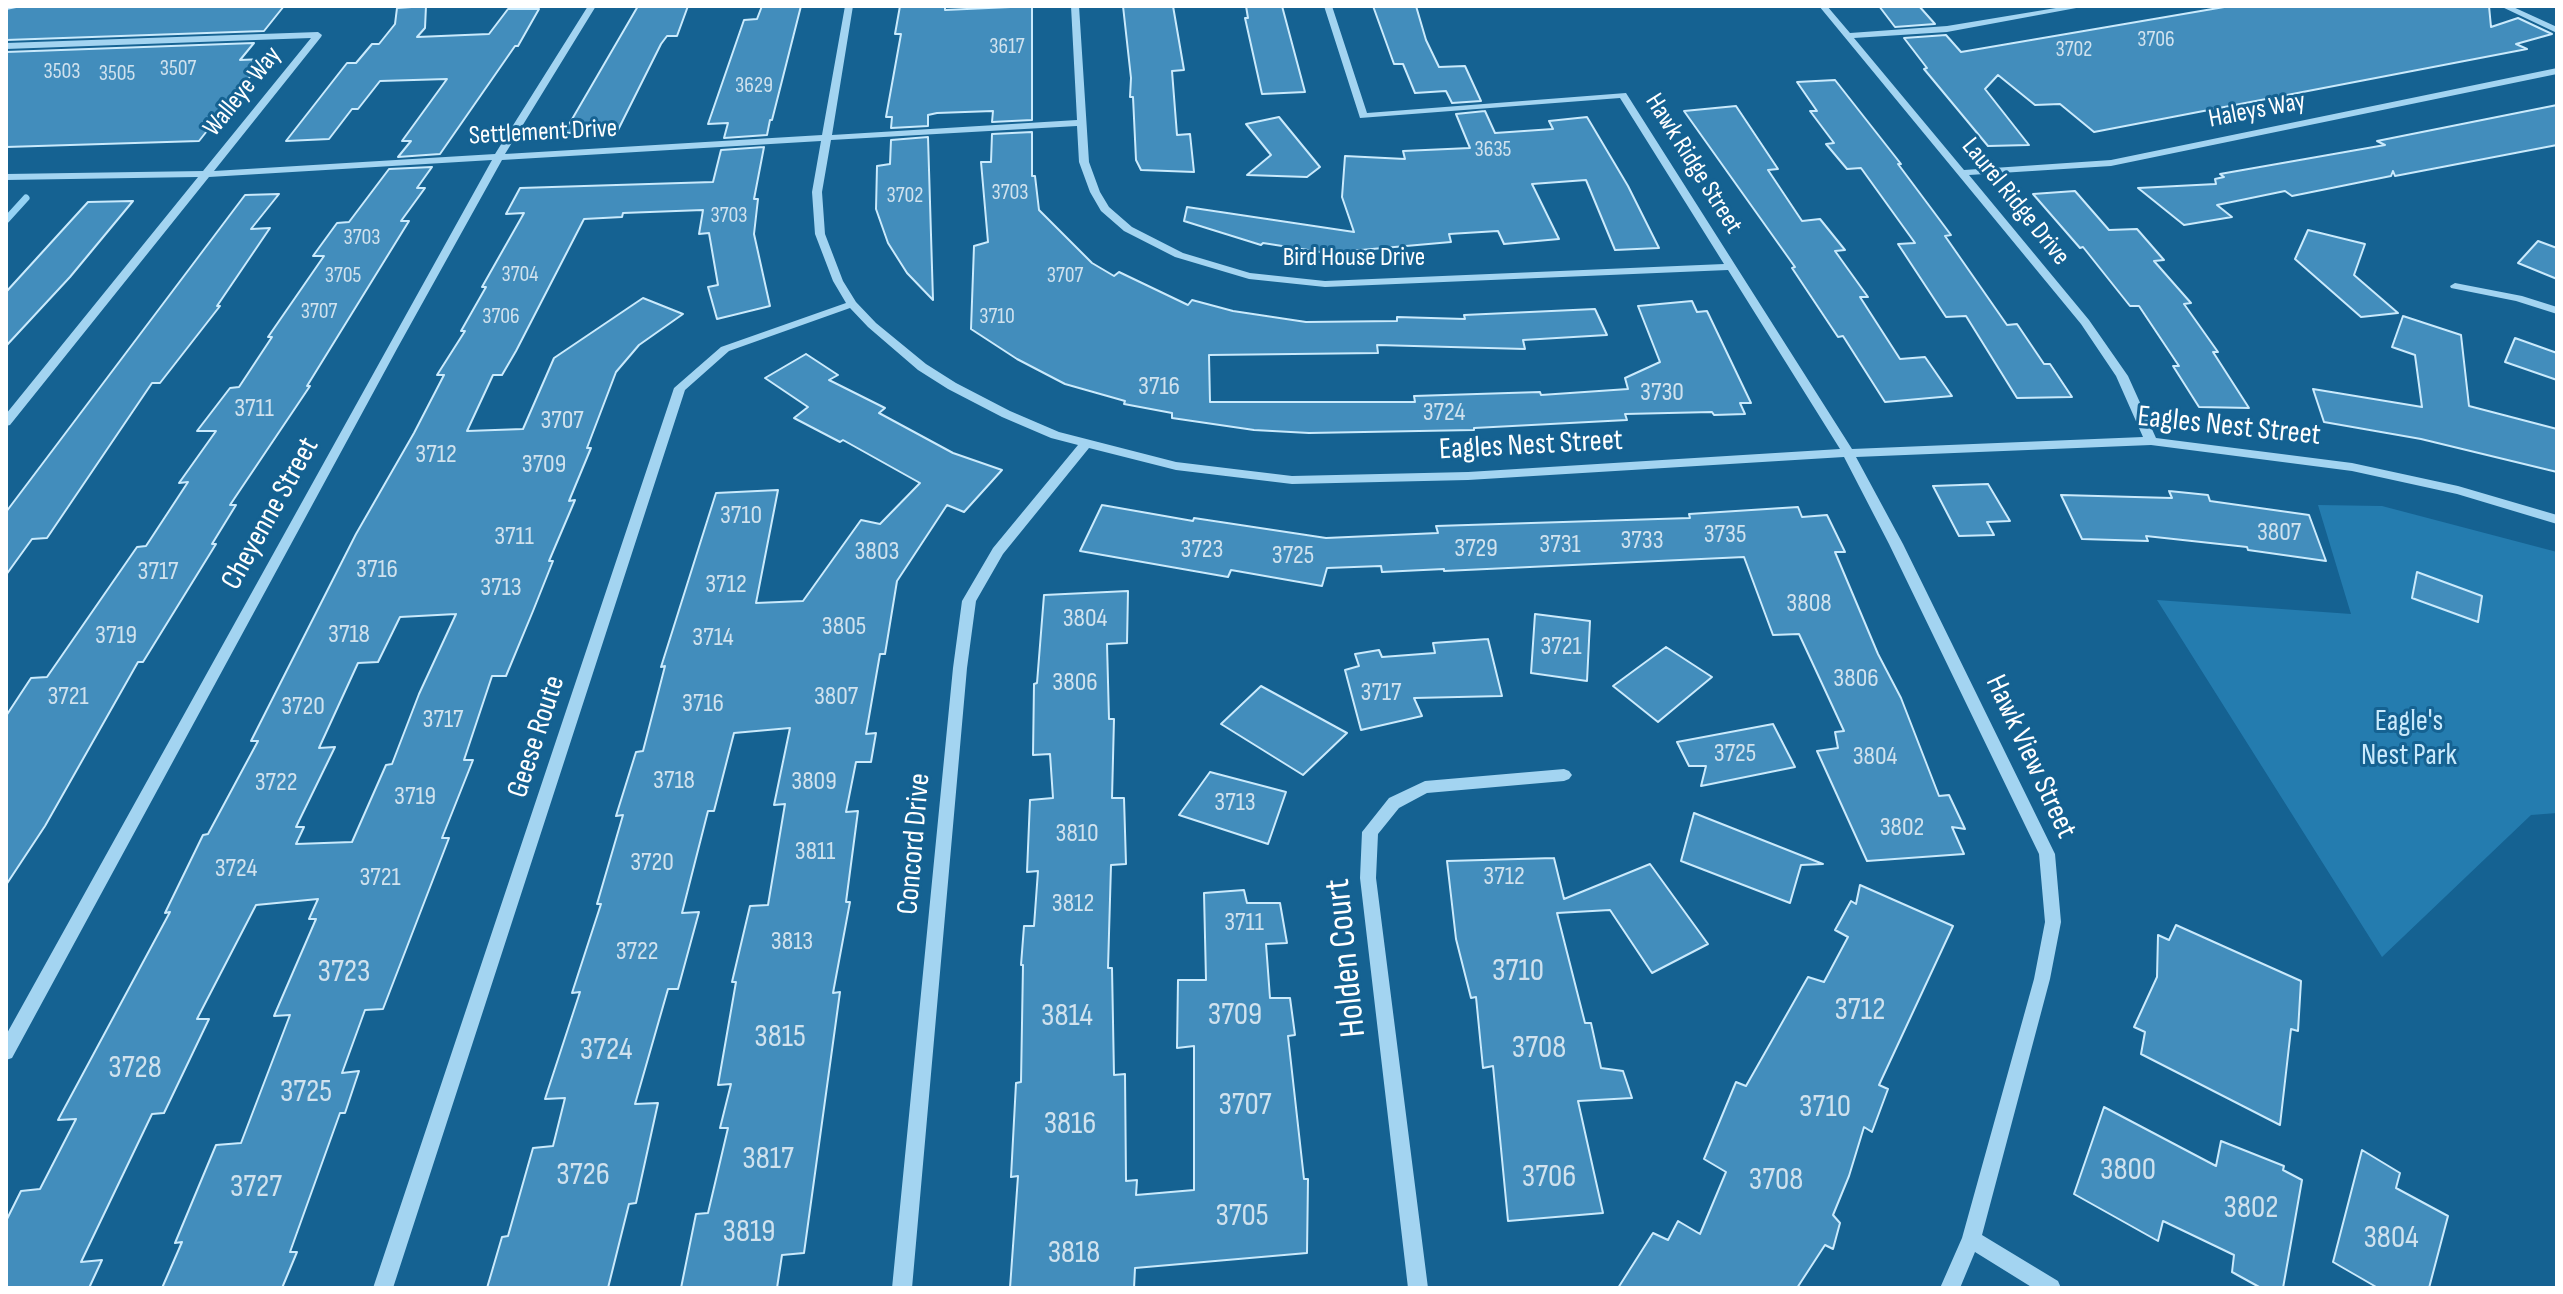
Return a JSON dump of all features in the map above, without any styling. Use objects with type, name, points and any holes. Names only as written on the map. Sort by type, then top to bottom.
[{"type":"street","name":"Cheyenne Street","points":[[6,1052],[498,158],[592,6]]},
{"type":"street","name":"Eagles Nest Street","points":[[849,6],[817,192],[820,234],[828,259],[852,304],[895,346],[952,386],[1006,414],[1085,444],[1176,466],[1292,480],[1468,476],[1848,453],[2151,441],[2352,467],[2458,490],[2557,520]]},
{"type":"street","name":"Bird House Drive","points":[[1075,6],[1084,162],[1105,209],[1128,229],[1154,244],[1215,268],[1249,276],[1325,284],[1732,267]]},
{"type":"street","name":"Hawk Ridge Street","points":[[1328,6],[1363,116],[1623,95],[1848,453]]},
{"type":"street","name":"Laurel Ridge Drive","points":[[1823,6],[2085,322],[2122,376],[2151,441]]},
{"type":"street","points":[[1849,36],[1947,29],[2083,6]]},
{"type":"street","points":[[2504,6],[2557,30]]},
{"type":"street","name":"Walleye Way","points":[[6,46],[318,35],[6,422]]},
{"type":"street","name":"Haleys Way","points":[[1962,173],[2111,163],[2557,71]]},
{"type":"street","name":"Settlement Drive","points":[[6,177],[205,174],[1082,123]]},
{"type":"street","points":[[2455,286],[2518,298],[2557,311]]},
{"type":"street","name":"Geese Route","points":[[383,1288],[680,388],[725,349],[852,304]]},
{"type":"street","name":"Concord Drive","points":[[902,1288],[958,684],[969,601],[998,551],[1085,444]]},
{"type":"street","name":"Hawk View Street","points":[[1848,453],[1896,544],[2047,854],[2053,922],[2042,979],[1971,1239],[1950,1288]]},
{"type":"street","name":"Holden Court","points":[[1418,1288],[1368,878],[1370,832],[1394,803],[1425,787],[1564,775]]},
{"type":"street","points":[[1971,1239],[2051,1288]]},
{"type":"green space","name":"Eagle's Nest Park","points":[[2318,505],[2382,506],[2557,552],[2557,813],[2531,815],[2382,957],[2157,600],[2351,614]]},
{"type":"building","points":[[21,6],[284,6],[264,31],[6,40],[6,9]]},
{"type":"building","points":[[426,6],[425,28],[417,37],[489,34],[508,9],[539,9],[518,46],[515,46],[440,154],[398,157],[411,141],[402,141],[447,79],[380,81],[358,109],[352,109],[329,139],[286,141],[347,63],[356,63],[372,44],[379,44],[395,24],[397,8]]},
{"type":"building","points":[[638,6],[688,6],[677,36],[667,36],[661,44],[617,132],[564,133]]},
{"type":"building","points":[[762,6],[801,6],[772,120],[767,135],[724,138],[728,123],[708,124],[744,20],[757,19]]},
{"type":"building","points":[[900,6],[945,6],[945,10],[1032,6],[1032,120],[992,122],[993,111],[937,113],[928,115],[928,126],[891,128],[892,117],[886,117],[901,34],[895,34]]},
{"type":"building","points":[[1123,6],[1173,6],[1184,70],[1172,71],[1177,135],[1190,134],[1194,172],[1141,170],[1136,160]]},
{"type":"building","points":[[1246,6],[1282,6],[1305,92],[1262,94],[1245,18],[1248,18]]},
{"type":"building","points":[[1373,6],[1416,6],[1426,40],[1439,67],[1465,66],[1481,101],[1452,103],[1446,91],[1415,93],[1403,64],[1394,64]]},
{"type":"building","points":[[1879,6],[1919,6],[1935,24],[1895,27]]},
{"type":"building","points":[[2230,6],[2489,6],[2491,27],[2518,18],[2552,34],[2516,44],[2527,49],[2094,132],[2060,104],[2035,105],[1998,75],[1985,89],[2029,145],[1988,146],[1924,69],[1927,68],[1904,38],[1946,35],[1961,52]]},
{"type":"building","points":[[254,43],[240,60],[264,59],[199,141],[6,147],[6,52]]},
{"type":"building","points":[[1835,80],[1901,164],[1898,164],[1951,235],[1945,236],[2007,325],[2017,324],[2044,364],[2050,364],[2072,397],[2017,398],[1966,316],[1946,317],[1898,244],[1915,243],[1861,168],[1847,169],[1826,144],[1834,143],[1810,111],[1817,111],[1797,82]]},
{"type":"building","points":[[2557,105],[2557,145],[2395,176],[2393,171],[2391,176],[2292,196],[2285,191],[2217,205],[2232,217],[2184,225],[2138,188],[2216,184],[2215,179],[2224,177],[2220,174],[2385,145],[2377,141]]},
{"type":"building","points":[[1736,106],[1778,169],[1768,170],[1802,221],[1820,219],[1845,250],[1835,251],[1868,297],[1860,297],[1900,359],[1925,357],[1952,396],[1885,402],[1843,336],[1838,337],[1792,268],[1795,267],[1684,111]]},
{"type":"building","points":[[1485,111],[1495,133],[1553,129],[1549,121],[1587,117],[1628,186],[1659,248],[1615,250],[1586,180],[1532,184],[1559,239],[1504,244],[1498,231],[1449,234],[1451,242],[1327,253],[1261,245],[1184,221],[1187,207],[1354,232],[1342,197],[1345,156],[1405,159],[1403,151],[1470,148],[1456,114]]},
{"type":"building","points":[[1279,117],[1320,167],[1307,177],[1247,175],[1271,155],[1246,124]]},
{"type":"building","points":[[1032,132],[1032,176],[1035,176],[1039,210],[1092,263],[1114,276],[1119,272],[1188,305],[1192,300],[1233,311],[1306,322],[1397,321],[1397,317],[1465,319],[1464,315],[1595,309],[1607,335],[1523,340],[1525,349],[1377,345],[1378,353],[1209,355],[1210,402],[1415,402],[1414,396],[1540,392],[1541,395],[1628,389],[1625,378],[1660,362],[1638,306],[1692,301],[1697,312],[1707,311],[1751,403],[1740,403],[1745,414],[1625,414],[1627,420],[1474,430],[1309,433],[1254,430],[1172,418],[1172,413],[1124,404],[1125,401],[1065,384],[1017,359],[971,329],[974,246],[988,242],[981,162],[991,162],[992,134]]},
{"type":"building","points":[[928,137],[933,300],[907,273],[888,243],[876,209],[877,166],[890,164],[891,140]]},
{"type":"building","points":[[764,147],[754,199],[758,199],[754,234],[770,306],[717,319],[708,287],[718,285],[709,233],[699,234],[703,210],[623,213],[622,217],[584,219],[502,375],[493,375],[467,431],[523,429],[554,358],[643,298],[683,314],[639,345],[616,372],[587,448],[591,448],[569,501],[575,500],[549,561],[553,561],[533,611],[506,676],[492,676],[464,760],[473,760],[442,838],[449,838],[383,1009],[365,1010],[342,1073],[359,1071],[345,1113],[340,1113],[290,1252],[297,1252],[282,1288],[162,1288],[182,1242],[175,1243],[216,1145],[241,1143],[290,1015],[274,1016],[316,919],[309,919],[318,899],[256,905],[197,1019],[209,1019],[164,1113],[152,1114],[81,1262],[102,1260],[89,1288],[6,1288],[6,1221],[21,1191],[40,1189],[76,1119],[58,1120],[170,912],[165,913],[203,835],[208,834],[258,741],[251,741],[356,534],[444,375],[437,375],[465,331],[461,331],[486,287],[482,287],[524,213],[506,214],[520,188],[713,182],[721,150]],"holes":[[[456,614],[419,694],[392,764],[386,765],[352,842],[296,844],[304,827],[296,827],[335,747],[319,748],[358,663],[378,662],[400,617]]]},
{"type":"building","points":[[432,167],[417,188],[425,188],[401,221],[409,221],[307,386],[310,386],[230,505],[236,505],[212,544],[216,544],[143,662],[138,662],[45,826],[6,885],[6,716],[31,678],[47,677],[137,547],[146,546],[188,482],[179,483],[216,431],[197,431],[230,388],[239,387],[272,337],[268,337],[324,256],[313,256],[337,223],[349,222],[389,169]]},
{"type":"building","points":[[2075,191],[2109,230],[2137,229],[2164,260],[2154,261],[2191,303],[2184,304],[2218,352],[2213,352],[2249,408],[2199,407],[2173,366],[2179,366],[2139,306],[2130,306],[2083,247],[2080,248],[2033,194]]},
{"type":"building","points":[[279,194],[251,229],[270,228],[217,306],[220,306],[160,383],[152,383],[47,538],[32,539],[6,575],[6,512],[245,195]]},
{"type":"building","points":[[133,201],[70,277],[6,346],[6,292],[88,202]]},
{"type":"building","points":[[2308,230],[2365,244],[2354,275],[2398,313],[2361,317],[2295,259]]},
{"type":"building","points":[[2538,241],[2557,248],[2557,279],[2518,263]]},
{"type":"building","points":[[2403,316],[2461,335],[2469,406],[2557,429],[2557,472],[2421,439],[2324,422],[2313,389],[2422,407],[2415,355],[2392,347]]},
{"type":"building","points":[[2515,338],[2557,353],[2557,380],[2505,362]]},
{"type":"building","points":[[806,354],[838,375],[829,380],[885,408],[879,413],[953,453],[1002,470],[964,512],[947,505],[897,581],[885,654],[880,654],[866,734],[876,733],[871,762],[856,762],[846,812],[858,811],[846,902],[850,902],[833,993],[840,992],[804,1253],[782,1255],[777,1288],[681,1288],[696,1214],[708,1213],[728,1128],[720,1128],[731,1084],[718,1085],[736,982],[732,982],[750,906],[768,905],[785,804],[774,805],[790,728],[734,733],[714,811],[708,811],[682,913],[699,912],[678,989],[668,989],[635,1104],[658,1103],[636,1203],[629,1204],[608,1288],[487,1288],[502,1237],[508,1236],[533,1148],[553,1146],[565,1098],[545,1099],[580,992],[572,993],[601,904],[597,904],[623,815],[616,816],[636,752],[643,751],[665,666],[661,667],[716,493],[778,490],[756,603],[803,601],[861,520],[880,524],[920,483],[843,440],[840,442],[794,418],[808,407],[765,378]]},
{"type":"building","points":[[1988,484],[2010,521],[1987,522],[1994,535],[1959,536],[1933,486]]},
{"type":"building","points":[[2169,491],[2208,495],[2210,501],[2309,515],[2326,561],[2248,550],[2247,547],[2146,536],[2148,541],[2082,539],[2061,495],[2172,498]]},
{"type":"building","points":[[1102,505],[1193,521],[1194,518],[1326,538],[1438,533],[1436,526],[1690,518],[1689,514],[1798,507],[1802,517],[1827,515],[1845,552],[1835,552],[1878,654],[1901,698],[1939,796],[1949,795],[1965,829],[1952,827],[1964,854],[1867,861],[1817,751],[1838,748],[1835,732],[1844,731],[1799,634],[1773,635],[1744,557],[1444,571],[1382,572],[1381,566],[1327,568],[1322,586],[1231,570],[1228,577],[1080,551]]},
{"type":"building","points":[[2417,572],[2482,596],[2478,622],[2412,598]]},
{"type":"building","points":[[1128,591],[1127,643],[1107,644],[1109,719],[1114,719],[1112,798],[1124,798],[1126,864],[1111,865],[1108,968],[1112,968],[1114,1075],[1125,1074],[1126,1181],[1137,1180],[1136,1195],[1194,1190],[1194,1046],[1177,1048],[1178,980],[1206,980],[1204,893],[1244,890],[1247,903],[1280,903],[1287,943],[1266,944],[1270,998],[1290,998],[1295,1035],[1288,1036],[1304,1179],[1308,1179],[1307,1253],[1135,1268],[1134,1288],[1010,1288],[1018,1176],[1011,1177],[1016,1083],[1021,1082],[1021,965],[1024,926],[1034,926],[1038,871],[1027,872],[1030,800],[1053,798],[1050,754],[1033,755],[1034,684],[1037,683],[1044,595]]},
{"type":"building","points":[[1535,614],[1590,621],[1587,681],[1531,673]]},
{"type":"building","points":[[1488,639],[1502,696],[1414,698],[1422,716],[1361,730],[1345,670],[1359,666],[1355,654],[1379,650],[1382,657],[1435,653],[1433,643]]},
{"type":"building","points":[[1666,647],[1712,677],[1658,722],[1613,686]]},
{"type":"building","points":[[1261,686],[1347,733],[1303,775],[1221,724]]},
{"type":"building","points":[[1773,724],[1795,767],[1701,786],[1706,766],[1689,766],[1677,742]]},
{"type":"building","points":[[1210,772],[1286,792],[1268,844],[1179,815]]},
{"type":"building","points":[[1694,813],[1823,864],[1801,865],[1790,903],[1681,861]]},
{"type":"building","points":[[1554,858],[1564,899],[1650,864],[1708,944],[1652,973],[1610,910],[1557,913],[1585,1023],[1591,1023],[1601,1068],[1623,1071],[1632,1098],[1578,1101],[1603,1213],[1508,1221],[1493,1066],[1483,1068],[1476,997],[1471,998],[1456,939],[1447,861]]},
{"type":"building","points":[[1860,885],[1953,926],[1879,1085],[1888,1089],[1872,1132],[1864,1127],[1833,1215],[1840,1223],[1833,1249],[1825,1245],[1797,1288],[1618,1288],[1653,1233],[1668,1240],[1678,1221],[1700,1234],[1726,1172],[1704,1159],[1736,1082],[1746,1086],[1808,977],[1824,982],[1848,937],[1835,930],[1851,901],[1856,904]]},
{"type":"building","points":[[2176,925],[2301,981],[2298,1031],[2291,1029],[2280,1125],[2141,1054],[2145,1032],[2134,1027],[2157,977],[2158,935],[2169,940]]},
{"type":"building","points":[[2104,1107],[2216,1166],[2221,1141],[2284,1166],[2283,1170],[2302,1180],[2283,1288],[2261,1288],[2232,1272],[2234,1255],[2163,1221],[2158,1241],[2074,1194]]},
{"type":"building","points":[[2362,1150],[2400,1173],[2396,1188],[2448,1216],[2429,1288],[2378,1288],[2333,1262]]},
{"type":"waterway","points":[[6,220],[26,198]]}]
